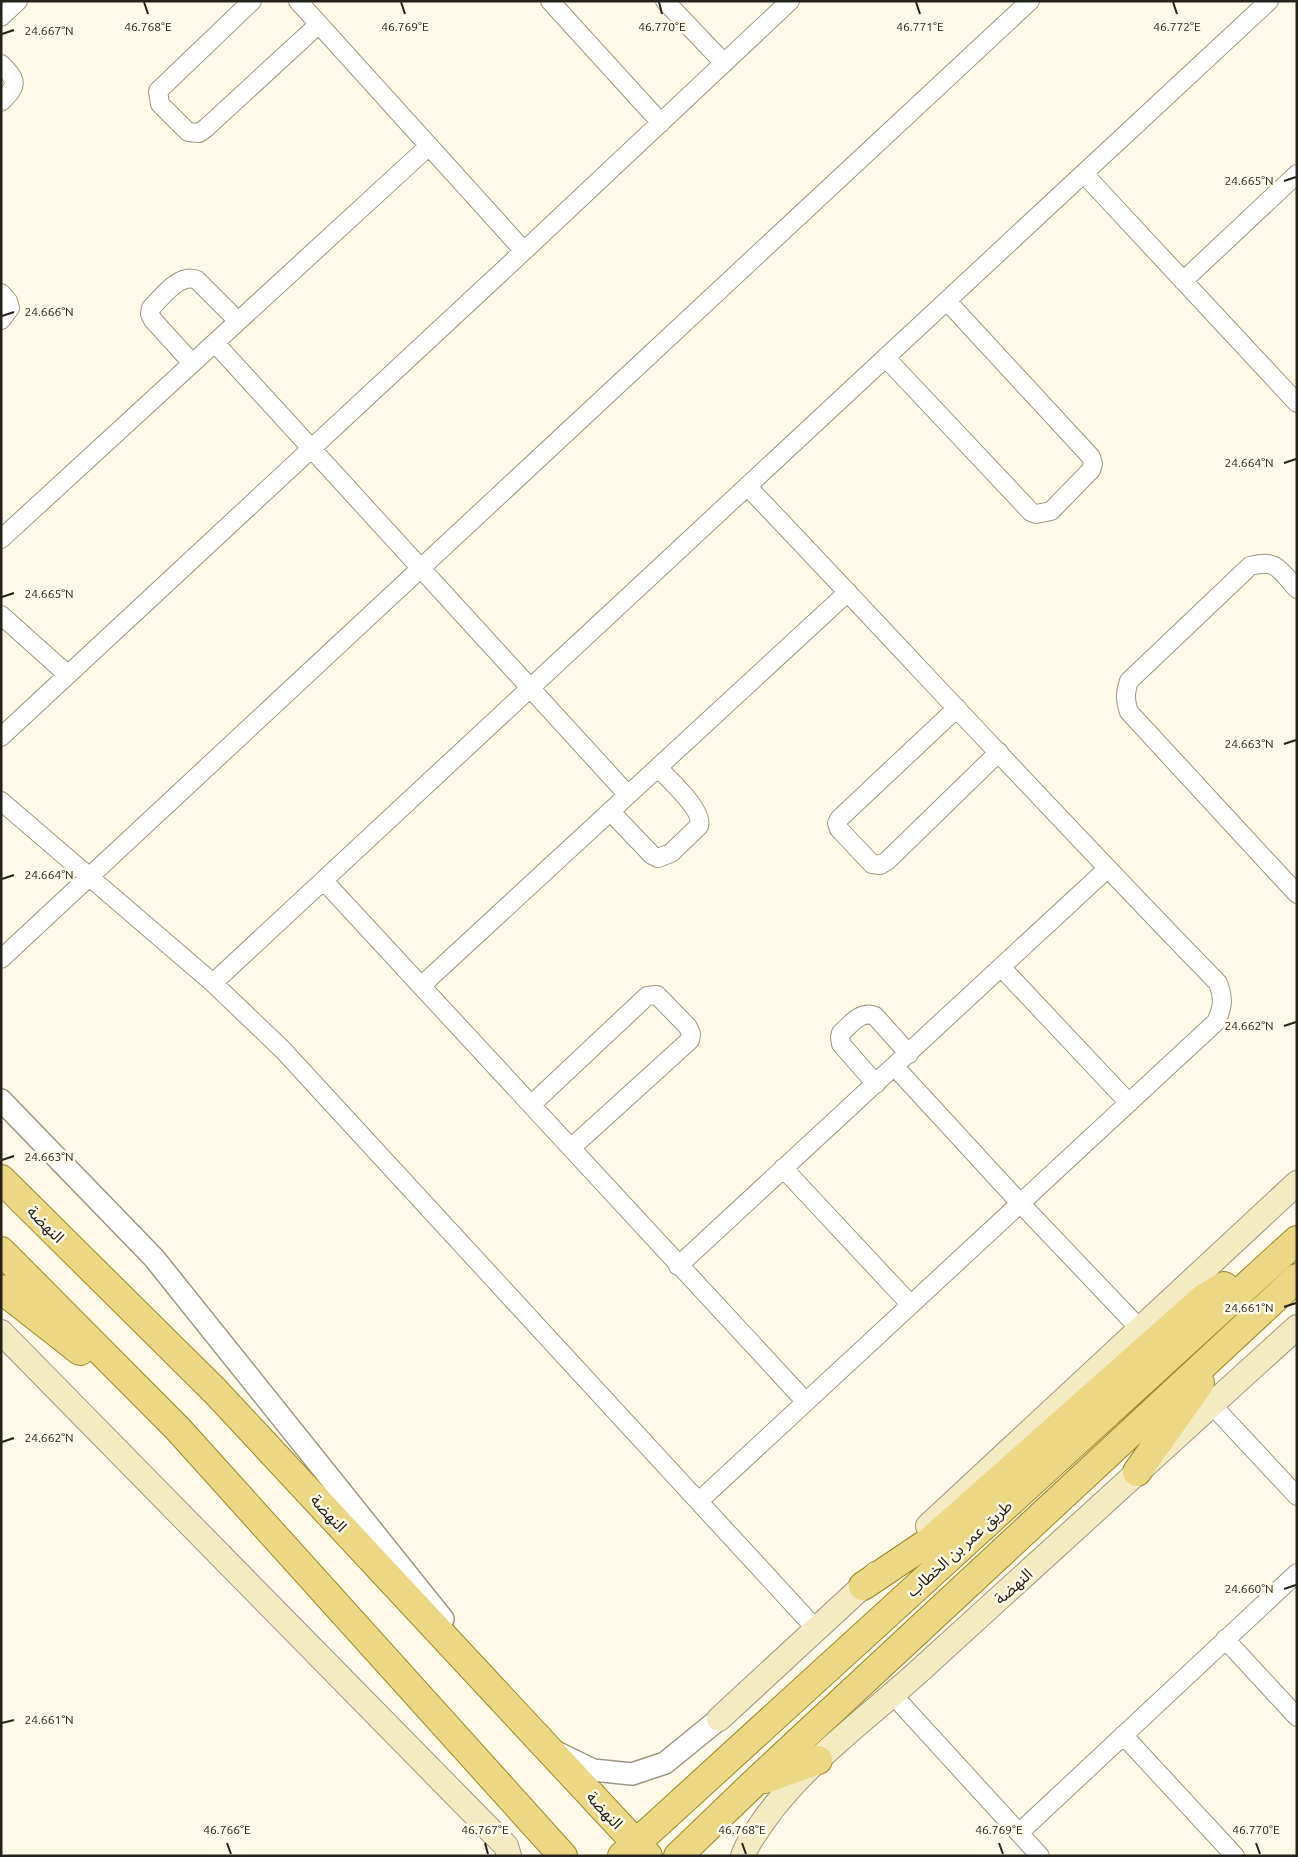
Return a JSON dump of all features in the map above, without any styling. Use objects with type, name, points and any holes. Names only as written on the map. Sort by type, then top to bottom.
[{"type":"main road","name":"النهضة","points":[[1,1179],[215,1391],[545,1746],[635,1852]]},
{"type":"main road","points":[[719,1719],[1297,1183]]},
{"type":"main road","points":[[863,1586],[930,1541],[1204,1298],[1290,1246]]},
{"type":"main road","name":"طريق عمر بن الخطاب","points":[[635,1852],[1290,1246]]},
{"type":"main road","points":[[1,1250],[178,1429],[563,1856]]},
{"type":"main road","name":"طريق عمر بن الخطاب","points":[[678,1856],[1297,1278]]},
{"type":"main road","points":[[1,1289],[178,1429]]},
{"type":"main road","name":"النهضة","points":[[743,1856],[746,1846],[773,1808],[818,1760],[893,1695],[1297,1327]]},
{"type":"main road","points":[[1,1332],[506,1846],[509,1856]]},
{"type":"main road","points":[[1138,1472],[1231,1338]]},
{"type":"main road","points":[[754,1783],[818,1760]]},
{"type":"street","points":[[1,16],[18,1]]},
{"type":"street","points":[[252,1],[158,91],[160,104],[188,132],[199,133],[206,128],[319,24]]},
{"type":"street","points":[[298,1],[524,251]]},
{"type":"street","points":[[550,1],[661,122]]},
{"type":"street","points":[[666,1],[724,63]]},
{"type":"street","points":[[1,737],[312,449],[790,1]]},
{"type":"street","points":[[1,959],[1030,1]]},
{"type":"street","points":[[213,983],[1269,1]]},
{"type":"street","points":[[1,64],[12,76],[14,83],[13,90],[1,102]]},
{"type":"street","points":[[1,539],[429,146]]},
{"type":"street","points":[[1084,174],[1183,281],[1294,395]]},
{"type":"street","points":[[1183,281],[1297,174]]},
{"type":"street","points":[[192,363],[153,320],[150,314],[151,308],[182,279],[192,277],[197,280],[238,321]]},
{"type":"street","points":[[1,293],[8,301],[10,308],[1,320]]},
{"type":"street","points":[[886,358],[1031,512],[1036,514],[1051,511],[1091,470],[1093,464],[1091,456],[947,301]]},
{"type":"street","points":[[214,342],[628,795]]},
{"type":"street","points":[[699,1501],[1216,1022],[1222,1010],[1223,995],[1218,983],[1108,870],[748,487]]},
{"type":"street","points":[[1297,589],[1274,564],[1262,562],[1250,566],[1129,681],[1125,692],[1125,701],[1129,712],[1297,894]]},
{"type":"street","points":[[421,986],[848,592]]},
{"type":"street","points":[[1,615],[68,675]]},
{"type":"street","points":[[957,708],[840,818],[837,823],[839,829],[872,864],[880,865],[888,860],[999,752]]},
{"type":"street","points":[[610,812],[652,855],[658,858],[671,853],[699,826],[701,821],[696,810],[658,768]]},
{"type":"street","points":[[1,801],[213,983],[282,1049],[816,1628]]},
{"type":"street","points":[[678,1266],[1108,870]]},
{"type":"street","points":[[324,881],[678,1266],[806,1402]]},
{"type":"street","points":[[1001,967],[1129,1103]]},
{"type":"street","points":[[531,1105],[647,996],[657,995],[688,1027],[691,1034],[690,1040],[571,1148]]},
{"type":"street","points":[[876,1084],[841,1044],[841,1033],[862,1014],[868,1013],[875,1016],[909,1054]]},
{"type":"street","points":[[895,1067],[1021,1204],[1140,1329]]},
{"type":"street","points":[[1,1100],[154,1258],[545,1746],[593,1770],[632,1774],[665,1763],[719,1719]]},
{"type":"street","points":[[783,1168],[911,1305]]},
{"type":"street","points":[[1212,1405],[1297,1496]]},
{"type":"street","points":[[1018,1833],[1297,1573]]},
{"type":"street","points":[[1225,1640],[1297,1717]]},
{"type":"street","points":[[893,1695],[1040,1856]]},
{"type":"street","points":[[1123,1735],[1235,1856]]}]
